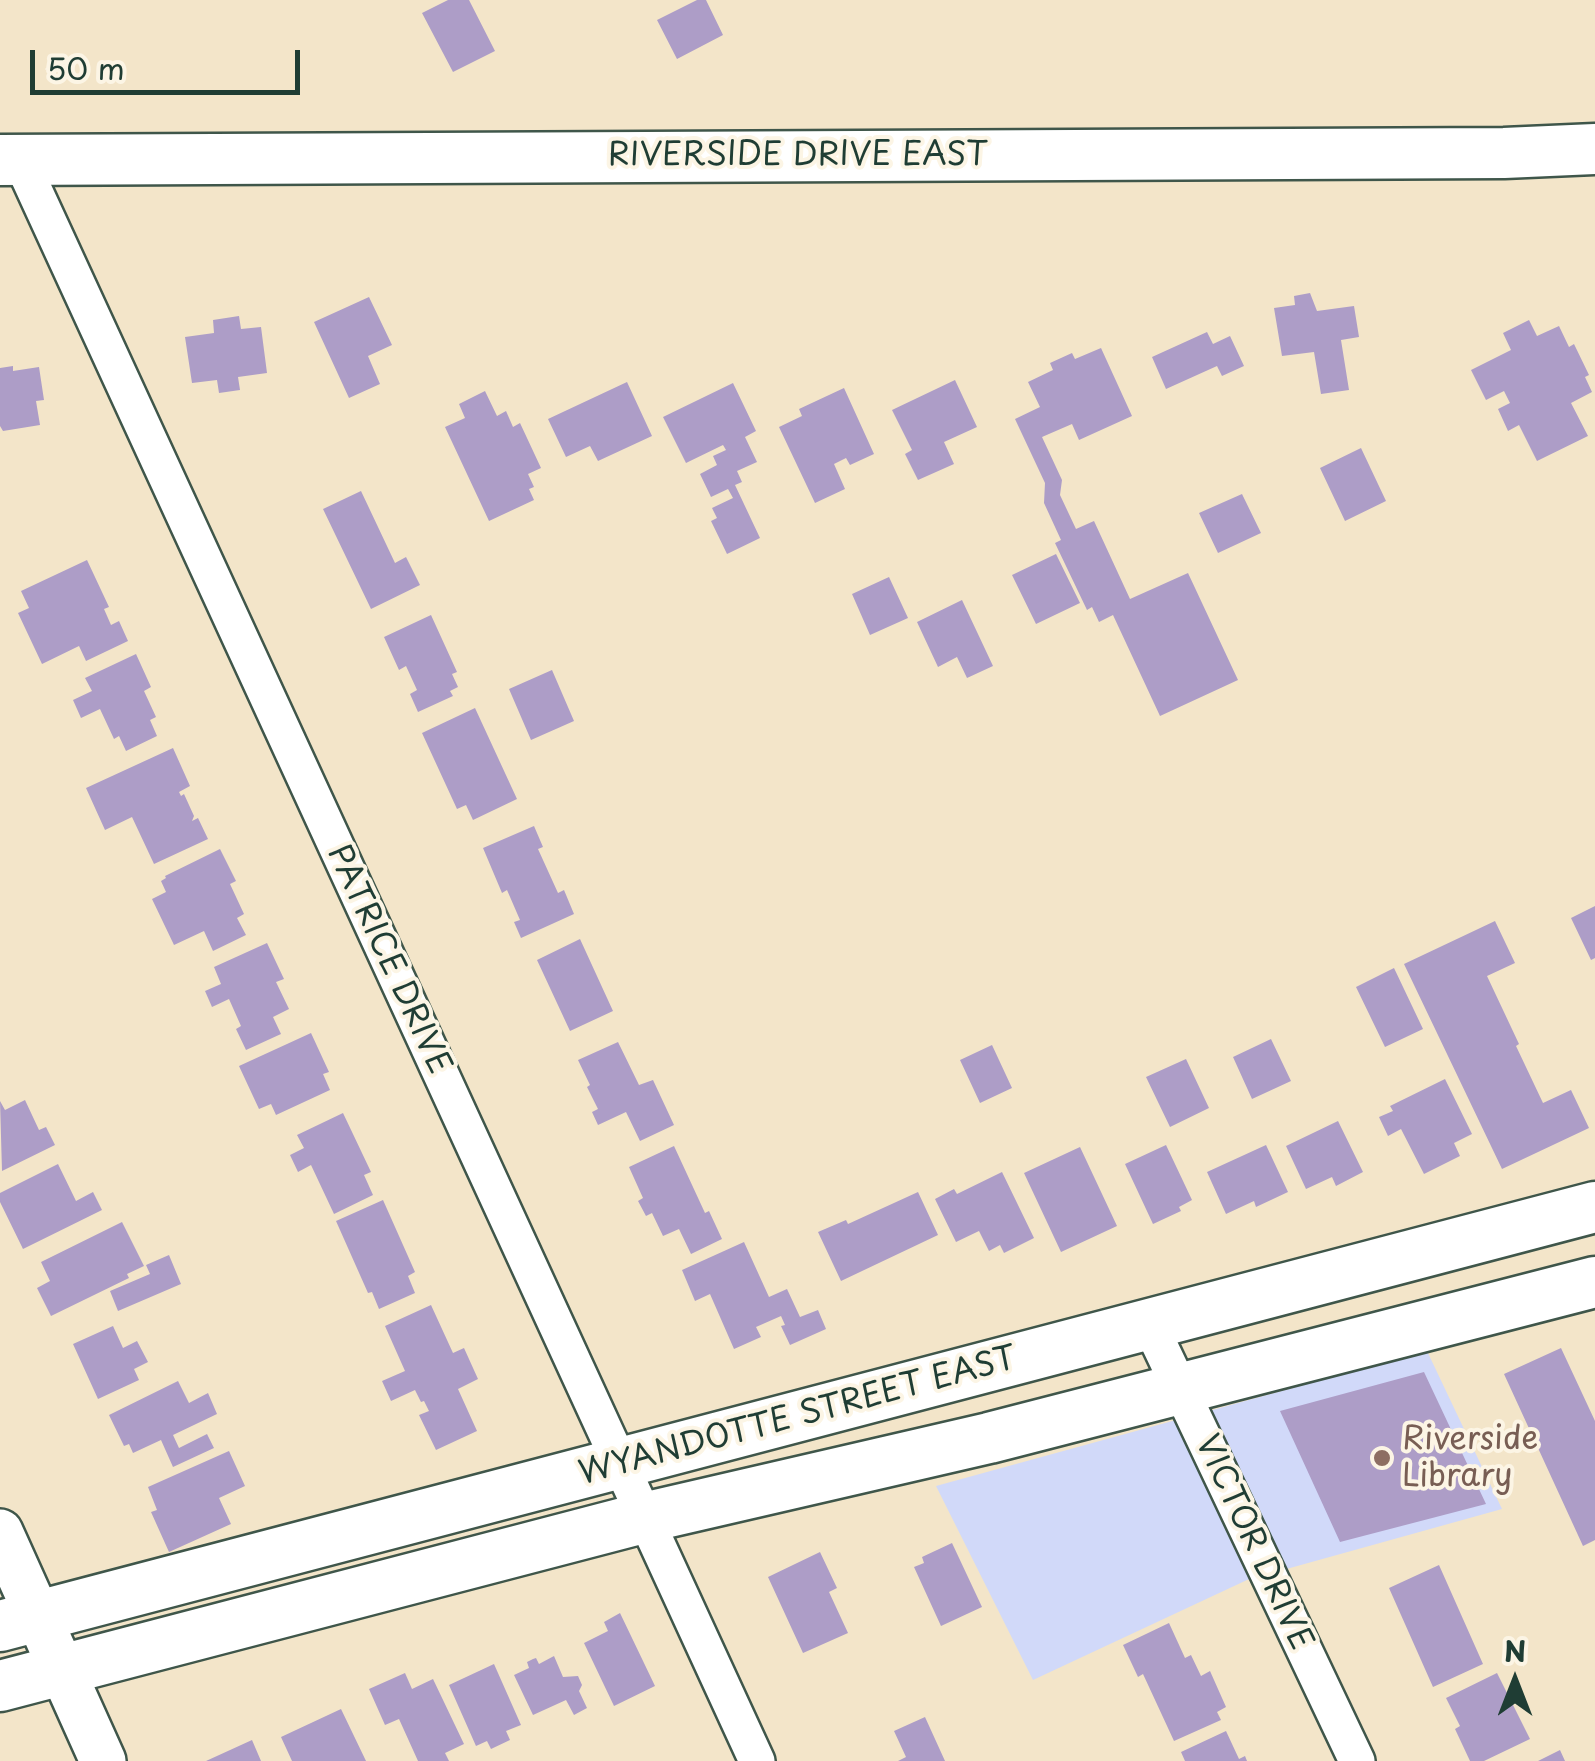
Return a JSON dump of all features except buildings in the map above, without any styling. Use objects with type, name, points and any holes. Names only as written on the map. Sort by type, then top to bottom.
[{"type":"main road","name":"RIVERSIDE DRIVE EAST","points":[[10,160],[1484,154],[1595,149]]},
{"type":"main road","name":"WYANDOTTE STREET EAST","points":[[18,1622],[1595,1207]]},
{"type":"main road","name":"WYANDOTTE STREET EAST","points":[[0,1686],[643,1518],[989,1438],[1595,1282]]},
{"type":"street","name":"PATRICE DRIVE","points":[[10,160],[757,1761]]},
{"type":"street","name":"VICTOR DRIVE","points":[[1150,1325],[1356,1761]]},
{"type":"street","points":[[0,1532],[18,1622],[59,1670],[102,1761]]},
{"type":"shaded area","points":[[1427,1351],[1502,1509],[1247,1580],[1033,1680],[936,1486]]},
{"type":"place","name":"Riverside Library","points":[[1382,1458]]}]
